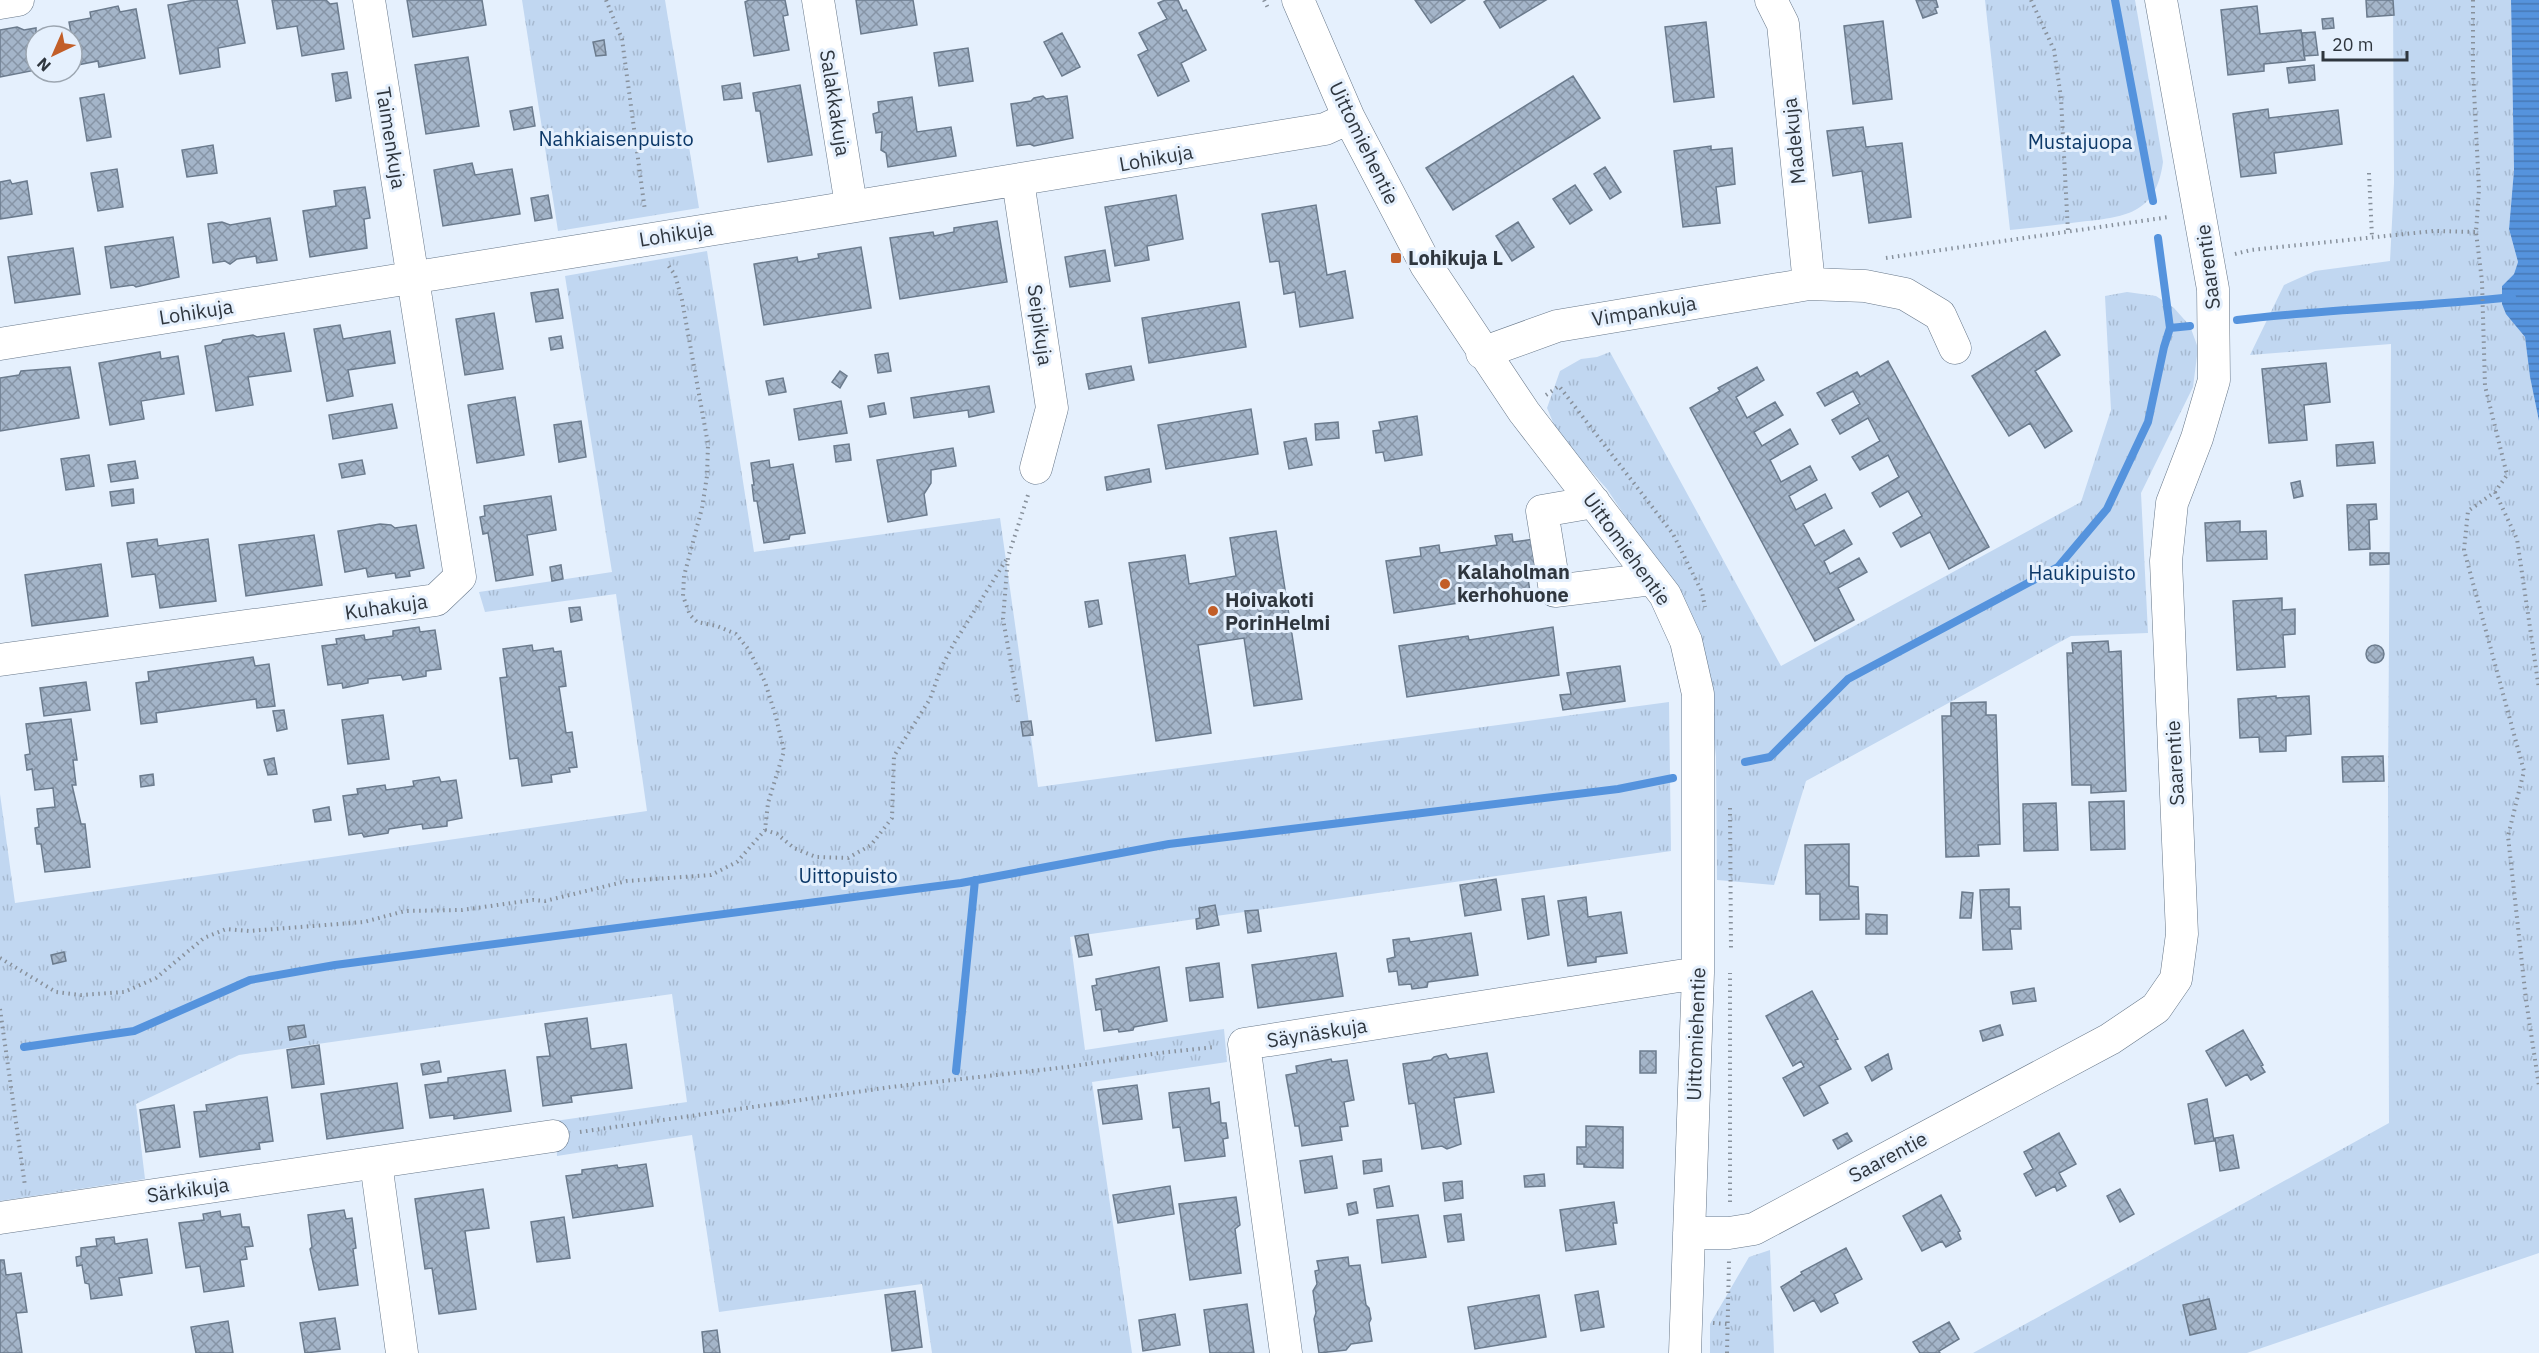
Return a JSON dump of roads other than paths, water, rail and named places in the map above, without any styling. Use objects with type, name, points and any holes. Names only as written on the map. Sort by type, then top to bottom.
[{"type":"street","points":[[0,3],[18,0]]},
{"type":"street","name":"Taimenkuja","points":[[369,0],[413,275]]},
{"type":"street","name":"Salakkakuja","points":[[818,0],[851,206]]},
{"type":"street","name":"Uittomiehentie","points":[[1298,0],[1350,118],[1426,265],[1482,353],[1524,412],[1665,595],[1686,641],[1698,694],[1698,973],[1685,1353]]},
{"type":"street","name":"Madekuja","points":[[1771,0],[1782,24],[1809,285]]},
{"type":"street","name":"Saarentie","points":[[1689,1233],[1730,1233],[1754,1229],[2110,1039],[2156,1008],[2176,979],[2182,934],[2166,561],[2172,503],[2197,438],[2214,380],[2213,289],[2161,0]]},
{"type":"street","name":"Lohikuja","points":[[0,344],[413,275],[1018,181],[1325,129],[1350,118]]},
{"type":"street","name":"Seipikuja","points":[[1018,181],[1052,408],[1036,468]]},
{"type":"street","name":"Kuhakuja","points":[[0,660],[436,600],[460,577],[413,275]]},
{"type":"street","name":"Vimpankuja","points":[[1482,353],[1557,326],[1809,285],[1865,286],[1905,294],[1940,315],[1955,348]]},
{"type":"street","points":[[1594,502],[1542,511],[1555,591],[1652,579]]},
{"type":"street","name":"Säynäskuja","points":[[1286,1353],[1244,1044],[1698,973]]},
{"type":"street","name":"Särkikuja","points":[[15,1215],[553,1136]]},
{"type":"street","points":[[376,1163],[402,1353]]},
{"type":"water","points":[[2511,0],[2539,0],[2539,421],[2525,337],[2506,314],[2502,304],[2502,286],[2514,274],[2518,262],[2509,229],[2514,170]]},
{"type":"waterway","name":"Mustajuopa","points":[[2115,0],[2153,201]]},
{"type":"waterway","points":[[2158,238],[2170,328]]},
{"type":"waterway","points":[[2237,320],[2512,297]]},
{"type":"waterway","points":[[1745,762],[1770,757],[1848,679],[2058,567],[2107,509],[2148,422],[2170,328],[2190,326]]},
{"type":"waterway","points":[[24,1047],[134,1031],[250,980],[335,965],[961,883],[1169,844],[1618,789],[1673,778]]},
{"type":"waterway","points":[[956,1071],[975,880]]},
{"type":"place","name":"Lohikuja L","points":[[1396,258]]},
{"type":"place","name":"Kalaholman kerhohuone","points":[[1445,584]]},
{"type":"place","name":"Hoivakoti PorinHelmi","points":[[1213,611]]},
{"type":"park label","name":"Nahkiaisenpuisto","points":[[616,139]]},
{"type":"park label","name":"Haukipuisto","points":[[2082,573]]},
{"type":"park label","name":"Uittopuisto","points":[[848,876]]}]
